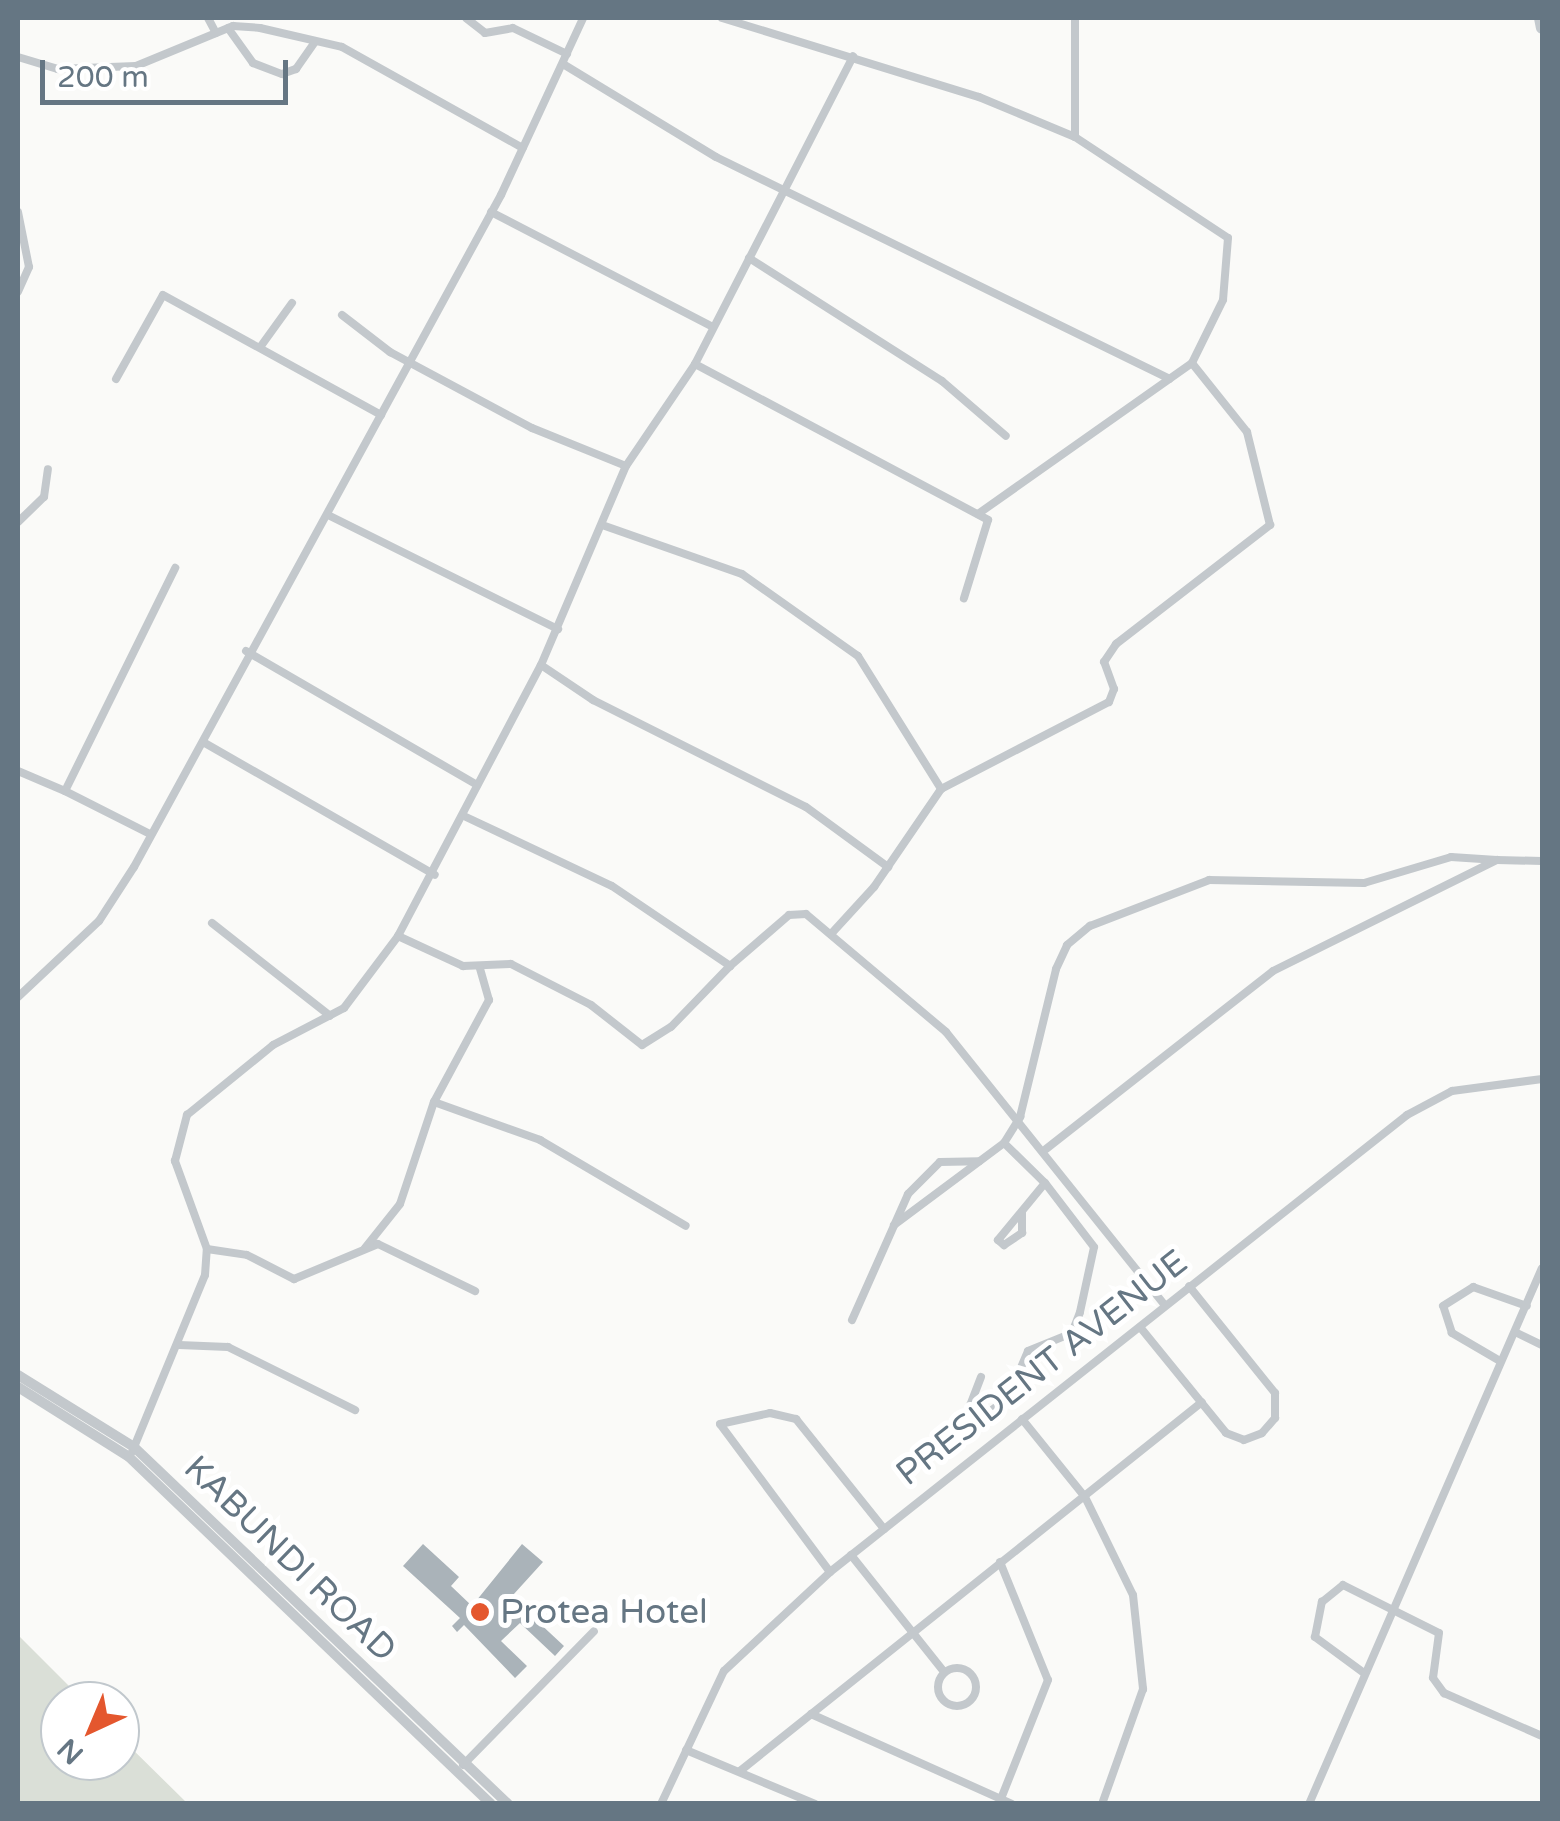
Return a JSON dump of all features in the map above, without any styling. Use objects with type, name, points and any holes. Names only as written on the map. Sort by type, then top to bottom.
[{"type":"highway","points":[[1540,18],[1542,28]]},
{"type":"street","points":[[208,18],[218,30],[213,36]]},
{"type":"street","points":[[466,18],[485,33],[513,28],[567,54]]},
{"type":"street","points":[[18,998],[99,921],[150,834],[202,742],[246,651],[328,515],[491,212],[584,18]]},
{"type":"street","points":[[722,18],[853,56],[1075,137],[1228,238],[1223,300],[1192,363],[978,514]]},
{"type":"street","points":[[1075,18],[1075,137]]},
{"type":"street","points":[[228,28],[253,63],[282,74],[314,44]]},
{"type":"street","points":[[18,57],[58,69],[136,66],[228,28],[260,28],[314,44],[342,47],[523,148]]},
{"type":"street","points":[[132,1452],[180,1346],[207,1249],[179,1186],[177,1136],[186,1115],[238,1069],[330,1016],[360,991],[398,936],[466,817],[477,785],[541,665],[605,526],[626,466],[695,364],[853,56]]},
{"type":"street","points":[[563,64],[716,156],[789,187],[1170,379]]},
{"type":"street","points":[[18,211],[29,267],[18,292]]},
{"type":"street","points":[[491,212],[713,327]]},
{"type":"street","points":[[749,258],[942,382],[1006,436]]},
{"type":"street","points":[[116,379],[162,295],[382,415]]},
{"type":"street","points":[[261,346],[292,303]]},
{"type":"street","points":[[342,315],[410,362],[561,442],[626,466]]},
{"type":"street","points":[[831,934],[888,867],[941,789],[1109,702],[1114,690],[1104,662],[1116,644],[1270,525],[1247,432],[1192,363]]},
{"type":"street","points":[[695,364],[978,514],[988,525],[964,598]]},
{"type":"street","points":[[18,522],[44,497],[48,469]]},
{"type":"street","points":[[328,515],[558,629]]},
{"type":"street","points":[[605,526],[742,574],[858,656],[941,789]]},
{"type":"street","points":[[65,791],[175,568]]},
{"type":"street","points":[[246,651],[477,785]]},
{"type":"street","points":[[541,665],[593,700],[806,808],[888,867]]},
{"type":"street","points":[[202,742],[435,875]]},
{"type":"street","points":[[18,771],[150,834]]},
{"type":"street","points":[[466,817],[612,886],[730,966]]},
{"type":"street","points":[[894,1225],[1004,1143],[1020,1117],[1056,969],[1067,945],[1090,926],[1209,880],[1364,883],[1450,857],[1542,862]]},
{"type":"street","points":[[1046,1149],[1246,988],[1497,860]]},
{"type":"street","points":[[398,936],[444,960],[480,966],[512,964],[591,1005],[642,1045],[671,1028],[730,966],[796,912],[831,934],[946,1032],[1046,1149],[1165,1305]]},
{"type":"street","points":[[212,923],[330,1016]]},
{"type":"street","points":[[365,1248],[400,1204],[434,1102],[489,1000],[480,966]]},
{"type":"street","name":"PRESIDENT AVENUE","points":[[661,1804],[734,1659],[830,1572],[1407,1114],[1452,1091],[1542,1079]]},
{"type":"street","points":[[434,1102],[540,1140],[686,1226]]},
{"type":"street","points":[[982,1377],[970,1405],[984,1416],[1008,1398],[1028,1351],[1072,1332],[1094,1246],[1045,1183],[1004,1143]]},
{"type":"street","points":[[852,1320],[908,1194],[940,1162],[980,1160]]},
{"type":"street","points":[[1022,1212],[1045,1183]]},
{"type":"street","points":[[207,1249],[247,1255],[294,1279],[365,1248],[393,1247],[475,1291]]},
{"type":"street","points":[[1309,1804],[1542,1268]]},
{"type":"street","points":[[1140,1327],[1226,1432],[1244,1440],[1272,1423],[1278,1405],[1272,1386],[1190,1286]]},
{"type":"street","points":[[1500,1361],[1452,1333],[1443,1306],[1473,1287],[1527,1306]]},
{"type":"street","points":[[1515,1332],[1542,1345]]},
{"type":"street","points":[[180,1346],[228,1347],[355,1410]]},
{"type":"street","name":"KABUNDI ROAD","points":[[18,1374],[132,1452],[460,1768],[492,1804]]},
{"type":"street","name":"KABUNDI ROAD","points":[[18,1386],[132,1452]]},
{"type":"street","points":[[740,1771],[1202,1402]]},
{"type":"street","points":[[830,1572],[720,1424],[770,1413],[796,1418],[884,1529]]},
{"type":"street","points":[[1022,1420],[1085,1497],[1133,1595],[1145,1671],[1130,1738],[1102,1804]]},
{"type":"street","points":[[851,1555],[944,1672],[942,1700],[969,1703],[972,1675],[944,1672]]},
{"type":"street","points":[[1000,1562],[1048,1680],[1001,1799]]},
{"type":"street","points":[[1364,1673],[1318,1644],[1316,1615],[1343,1585],[1394,1604],[1442,1640],[1433,1672],[1438,1689],[1542,1736]]},
{"type":"street","points":[[460,1768],[594,1631]]},
{"type":"street","points":[[811,1714],[1012,1804]]},
{"type":"street","points":[[686,1750],[815,1804]]},
{"type":"street","name":"KABUNDI ROAD","points":[[460,1768],[508,1804]]},
{"type":"shaded area","points":[[18,1635],[64,1681],[40,1681],[40,1781],[140,1781],[140,1757],[187,1803],[18,1803]]},
{"type":"building","points":[[423,1544],[459,1577],[451,1586],[472,1606],[522,1544],[543,1562],[502,1607],[511,1616],[521,1606],[564,1646],[555,1656],[520,1623],[501,1641],[527,1666],[515,1678],[464,1625],[457,1632],[452,1626],[460,1618],[403,1566]]},
{"type":"place","name":"Protea Hotel","points":[[480,1612]]}]
